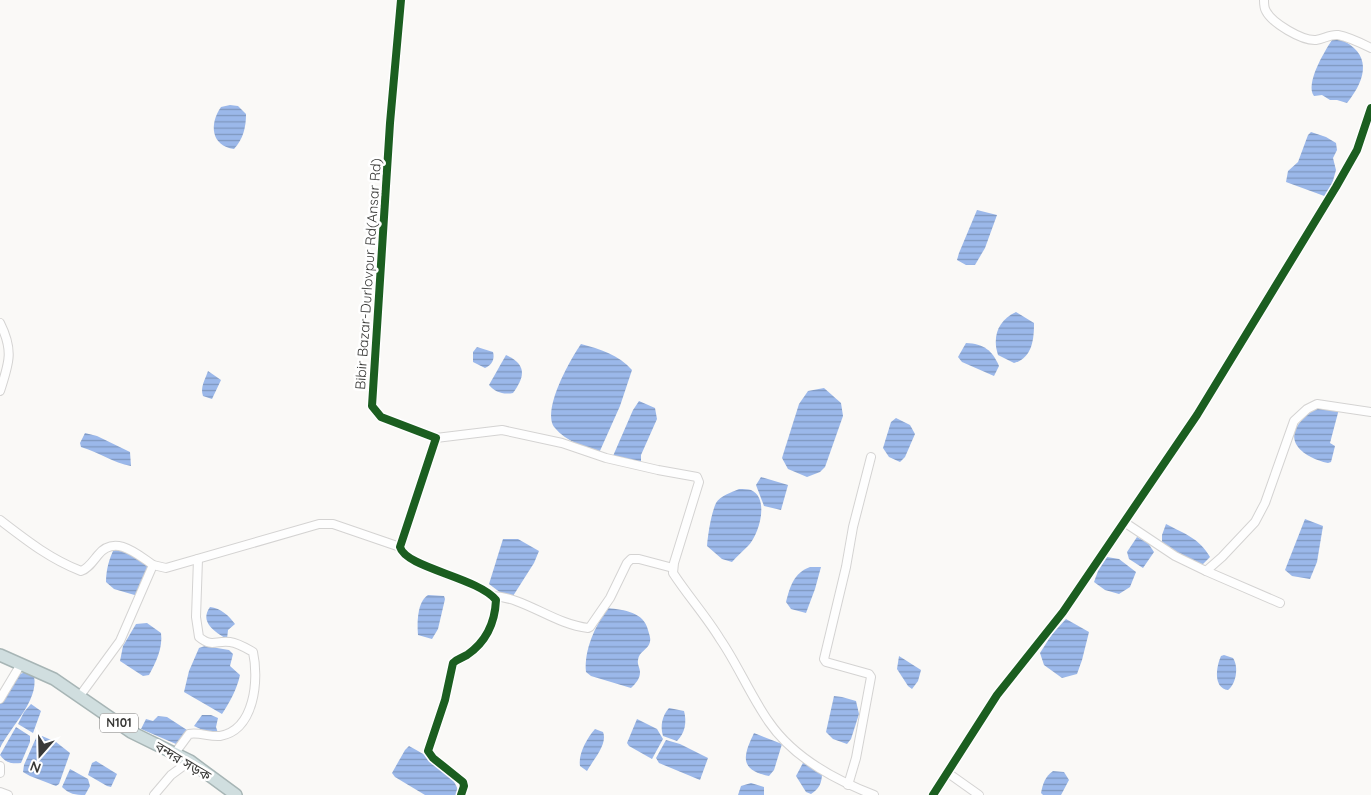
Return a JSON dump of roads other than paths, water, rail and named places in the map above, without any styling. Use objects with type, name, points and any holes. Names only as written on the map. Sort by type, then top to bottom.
[{"type":"highway","name":"বন্দর সড়ক","points":[[0,655],[54,679],[131,732],[175,753],[236,795]]},
{"type":"street","name":"Bibir Bazar-Durlovpur Rd(Ansar Rd)","points":[[401,0],[390,124],[372,406],[380,416],[436,438]]},
{"type":"street","points":[[1264,0],[1265,10],[1269,16],[1278,24],[1306,39],[1315,40],[1331,35],[1339,35],[1371,48]]},
{"type":"street","points":[[933,795],[997,695],[1063,612],[1198,415],[1336,188],[1357,150],[1371,108]]},
{"type":"street","points":[[0,323],[8,339],[10,358],[0,391]]},
{"type":"street","points":[[1206,571],[1256,522],[1265,503],[1294,421],[1307,409],[1317,404],[1371,412]]},
{"type":"street","points":[[400,547],[436,438],[502,430],[555,441],[615,460],[696,477],[699,482],[673,568],[676,577],[720,639],[769,723],[788,744],[811,762],[848,785],[874,795]]},
{"type":"street","points":[[848,785],[856,758],[871,677],[869,674],[826,662],[824,658],[846,567],[853,527],[871,457]]},
{"type":"street","points":[[0,520],[33,546],[62,564],[81,572],[86,570],[103,549],[119,546],[138,554],[153,565],[166,568],[319,524],[333,524],[400,547],[405,556],[472,583],[496,600],[495,612],[484,641],[453,663],[446,700],[428,751],[433,758],[463,782],[464,786],[461,795]]},
{"type":"street","points":[[1124,522],[1175,556],[1280,602]]},
{"type":"street","points":[[175,753],[189,734],[219,736],[233,731],[246,719],[255,686],[256,668],[253,652],[241,645],[229,642],[212,644],[205,642],[199,637],[196,617],[198,559]]},
{"type":"street","points":[[492,596],[511,598],[549,617],[588,628],[610,598],[627,563],[631,559],[640,559],[673,568]]},
{"type":"street","points":[[79,697],[120,640],[153,565]]},
{"type":"street","points":[[0,699],[21,664]]},
{"type":"street","points":[[154,795],[172,774],[190,762]]},
{"type":"street","points":[[0,766],[0,773]]},
{"type":"street","points":[[948,773],[979,795]]},
{"type":"street","points":[[0,792],[8,795]]},
{"type":"water","points":[[1340,39],[1357,51],[1363,66],[1359,84],[1347,103],[1330,100],[1322,95],[1314,96],[1312,91],[1314,76],[1325,52],[1332,40]]},
{"type":"water","points":[[238,106],[246,114],[243,133],[234,149],[221,144],[214,133],[215,120],[221,107]]},
{"type":"water","points":[[1311,132],[1336,143],[1337,150],[1333,158],[1336,170],[1327,197],[1286,182],[1288,171],[1298,162],[1308,135]]},
{"type":"water","points":[[977,210],[997,215],[985,248],[975,265],[966,265],[957,260]]},
{"type":"water","points":[[1016,312],[1034,323],[1034,329],[1031,348],[1025,357],[1014,363],[998,355],[996,336],[1001,324]]},
{"type":"water","points":[[966,343],[983,346],[990,352],[999,366],[994,376],[962,362],[958,357]]},
{"type":"water","points":[[581,344],[615,356],[632,370],[620,406],[599,453],[564,437],[555,428],[552,420],[554,398],[570,361]]},
{"type":"water","points":[[477,347],[493,352],[492,362],[485,368],[473,362],[473,352]]},
{"type":"water","points":[[506,355],[518,362],[522,371],[520,382],[513,393],[509,394],[499,392],[489,385]]},
{"type":"water","points":[[208,371],[221,380],[212,399],[203,396],[202,393]]},
{"type":"water","points":[[824,388],[841,403],[843,416],[825,467],[820,472],[807,477],[788,469],[782,458],[799,404],[808,391]]},
{"type":"water","points":[[639,401],[655,408],[657,419],[641,455],[641,462],[613,456],[633,410]]},
{"type":"water","points":[[1320,407],[1339,409],[1330,443],[1335,446],[1331,462],[1328,463],[1319,461],[1304,453],[1298,447],[1294,434],[1297,426],[1304,418]]},
{"type":"water","points":[[896,418],[910,425],[915,434],[905,457],[900,462],[889,457],[883,448],[891,422]]},
{"type":"water","points":[[85,433],[97,436],[130,452],[131,466],[81,447],[80,443]]},
{"type":"water","points":[[761,477],[788,485],[781,510],[764,506],[756,485]]},
{"type":"water","points":[[739,489],[751,490],[757,494],[760,501],[761,517],[752,541],[732,562],[722,559],[707,546],[711,518],[716,503],[723,496]]},
{"type":"water","points":[[1305,519],[1323,526],[1317,562],[1310,579],[1292,576],[1285,570]]},
{"type":"water","points":[[1166,524],[1196,541],[1210,557],[1200,567],[1162,543],[1162,535]]},
{"type":"water","points":[[1137,537],[1148,543],[1154,552],[1143,568],[1129,559],[1127,552]]},
{"type":"water","points":[[503,539],[518,539],[539,551],[534,563],[513,596],[501,593],[489,584]]},
{"type":"water","points":[[121,547],[150,566],[138,596],[114,589],[106,582],[107,569],[112,553],[114,549]]},
{"type":"water","points":[[1107,557],[1119,559],[1136,572],[1130,587],[1119,594],[1105,590],[1094,582],[1098,571]]},
{"type":"water","points":[[810,567],[821,567],[806,613],[791,609],[786,602],[796,576]]},
{"type":"water","points":[[428,595],[444,596],[445,599],[438,629],[432,639],[418,635],[420,608],[424,598]]},
{"type":"water","points":[[210,607],[224,613],[235,624],[228,630],[227,639],[213,630],[207,622],[207,612]]},
{"type":"water","points":[[608,608],[627,611],[638,616],[646,624],[649,634],[649,645],[638,660],[639,677],[631,688],[591,676],[586,672],[591,638]]},
{"type":"water","points":[[1066,619],[1089,632],[1077,674],[1062,678],[1044,665],[1040,653],[1052,634]]},
{"type":"water","points":[[147,623],[161,633],[161,644],[149,675],[143,676],[120,661],[123,646],[136,624]]},
{"type":"water","points":[[205,646],[229,650],[233,654],[230,666],[240,675],[233,695],[222,714],[184,692],[189,671],[199,648]]},
{"type":"water","points":[[899,656],[921,670],[918,681],[912,689],[897,669]]},
{"type":"water","points":[[1221,656],[1233,658],[1236,666],[1235,680],[1228,690],[1220,685],[1217,676],[1219,661]]},
{"type":"water","points":[[26,672],[34,676],[32,695],[23,714],[0,748],[0,703],[17,675]]},
{"type":"water","points":[[834,696],[856,701],[859,714],[851,739],[847,744],[833,739],[826,732]]},
{"type":"water","points":[[31,704],[41,711],[33,733],[18,724],[24,712]]},
{"type":"water","points":[[669,708],[684,711],[685,727],[677,741],[663,736],[662,721]]},
{"type":"water","points":[[202,715],[211,715],[218,718],[216,727],[218,733],[211,734],[194,726]]},
{"type":"water","points":[[158,716],[167,717],[187,730],[182,739],[176,744],[141,729],[146,719],[153,721]]},
{"type":"water","points":[[637,719],[657,729],[663,739],[652,759],[627,743]]},
{"type":"water","points":[[16,727],[30,736],[30,742],[21,763],[9,762],[0,755]]},
{"type":"water","points":[[595,729],[603,732],[604,737],[602,747],[587,771],[580,766],[580,756],[586,741]]},
{"type":"water","points":[[754,733],[782,744],[774,770],[769,776],[752,770],[746,761],[747,749]]},
{"type":"water","points":[[42,736],[56,742],[70,753],[59,784],[56,786],[23,772],[24,765],[36,738]]},
{"type":"water","points":[[666,740],[680,744],[708,758],[700,780],[659,763],[656,758]]},
{"type":"water","points":[[409,746],[444,769],[458,790],[456,795],[425,795],[395,777],[392,773]]},
{"type":"water","points":[[96,761],[117,774],[111,787],[88,775],[92,763]]},
{"type":"water","points":[[804,761],[822,773],[820,785],[811,794],[806,792],[796,776]]},
{"type":"water","points":[[70,769],[88,779],[90,786],[85,795],[72,794],[62,787]]},
{"type":"water","points":[[1053,771],[1064,772],[1069,780],[1061,795],[1043,795],[1041,793],[1044,783]]},
{"type":"water","points":[[751,783],[764,787],[764,795],[738,795],[741,786]]}]
